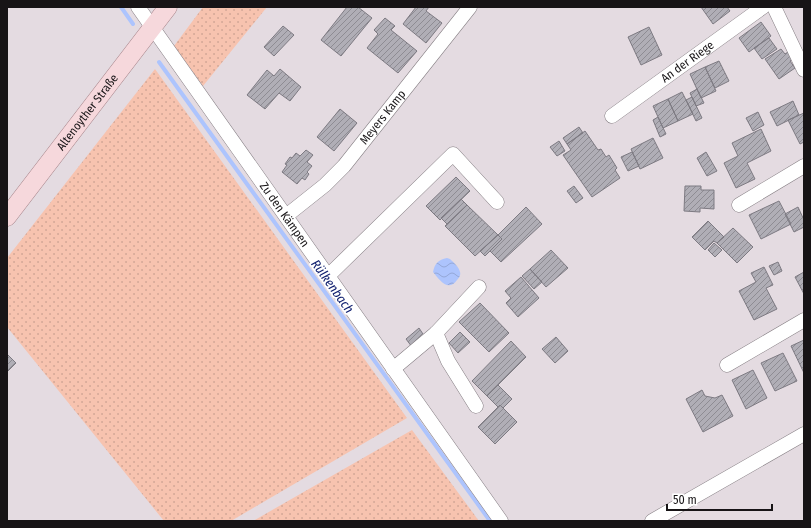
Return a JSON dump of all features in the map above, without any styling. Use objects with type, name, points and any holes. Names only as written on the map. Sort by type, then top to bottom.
[{"type":"main road","name":"Altenoyther Straße","points":[[7,217],[168,7]]},
{"type":"street","name":"Zu den Kämpen","points":[[138,7],[501,521]]},
{"type":"street","name":"Meyers Kamp","points":[[286,216],[325,186],[344,166],[470,7]]},
{"type":"street","name":"An der Riege","points":[[612,116],[763,7]]},
{"type":"street","points":[[774,7],[804,70]]},
{"type":"street","points":[[328,276],[453,154],[496,202]]},
{"type":"street","points":[[739,205],[804,166]]},
{"type":"street","points":[[393,369],[436,333],[479,287]]},
{"type":"street","points":[[727,365],[804,320]]},
{"type":"street","points":[[436,333],[448,361],[476,406]]},
{"type":"street","points":[[652,521],[804,434]]},
{"type":"shaded area","points":[[203,7],[267,7],[203,86],[174,46]]},
{"type":"shaded area","points":[[155,69],[407,418],[231,521],[164,521],[7,327],[7,258]]},
{"type":"shaded area","points":[[412,430],[479,521],[253,521]]},
{"type":"water","points":[[447,258],[456,265],[460,273],[460,276],[454,284],[450,285],[444,284],[433,272],[437,262]]},
{"type":"building","points":[[347,7],[358,7],[372,18],[341,56],[321,40]]},
{"type":"building","points":[[416,7],[429,7],[426,11],[442,23],[426,43],[403,24]]},
{"type":"building","points":[[701,7],[727,7],[730,11],[713,24]]},
{"type":"building","points":[[385,18],[395,26],[391,30],[417,51],[398,73],[367,48],[378,34],[374,30]]},
{"type":"building","points":[[761,22],[771,36],[749,52],[739,38]]},
{"type":"building","points":[[283,26],[294,35],[274,56],[264,47]]},
{"type":"building","points":[[649,27],[662,55],[641,65],[628,37]]},
{"type":"building","points":[[769,38],[777,49],[762,59],[754,48]]},
{"type":"building","points":[[781,49],[785,54],[788,52],[793,59],[790,61],[795,68],[779,79],[765,59]]},
{"type":"building","points":[[719,61],[729,81],[715,88],[705,67]]},
{"type":"building","points":[[705,67],[716,91],[701,98],[690,74]]},
{"type":"building","points":[[280,69],[301,87],[290,101],[279,93],[265,109],[247,95],[267,70],[274,76]]},
{"type":"building","points":[[697,89],[704,103],[696,106],[690,93]]},
{"type":"building","points":[[682,92],[693,114],[678,121],[668,99]]},
{"type":"building","points":[[692,97],[702,118],[696,121],[686,100]]},
{"type":"building","points":[[668,99],[678,121],[663,128],[653,106]]},
{"type":"building","points":[[793,101],[799,115],[777,126],[770,112]]},
{"type":"building","points":[[340,109],[357,123],[334,151],[317,137]]},
{"type":"building","points":[[758,112],[764,125],[753,131],[746,118]]},
{"type":"building","points":[[804,113],[804,142],[800,144],[788,120]]},
{"type":"building","points":[[658,117],[666,134],[660,137],[653,120]]},
{"type":"building","points":[[579,127],[583,133],[567,144],[563,138]]},
{"type":"building","points":[[761,129],[771,151],[747,163],[755,179],[736,188],[724,163],[738,156],[732,143]]},
{"type":"building","points":[[585,131],[598,150],[601,149],[606,157],[609,155],[617,168],[615,170],[620,178],[592,197],[563,155],[571,150],[567,144]]},
{"type":"building","points":[[653,138],[663,158],[640,169],[631,149]]},
{"type":"building","points":[[559,141],[565,151],[557,156],[550,147]]},
{"type":"building","points":[[306,150],[313,155],[307,162],[312,166],[307,172],[309,174],[305,180],[302,178],[297,184],[282,172],[290,157],[292,158],[296,153],[300,156]]},
{"type":"building","points":[[632,152],[639,166],[628,171],[621,157]]},
{"type":"building","points":[[706,152],[717,171],[707,176],[697,158]]},
{"type":"building","points":[[456,177],[470,191],[440,220],[426,206]]},
{"type":"building","points":[[574,186],[583,198],[576,203],[567,191]]},
{"type":"building","points":[[685,186],[701,186],[701,190],[714,190],[714,209],[700,208],[700,212],[684,211]]},
{"type":"building","points":[[461,199],[467,205],[447,224],[441,218]]},
{"type":"building","points":[[779,201],[791,224],[761,239],[749,215]]},
{"type":"building","points":[[467,205],[498,235],[475,256],[445,226]]},
{"type":"building","points":[[526,207],[542,224],[501,262],[490,251],[502,239],[498,235]]},
{"type":"building","points":[[798,207],[804,220],[804,227],[794,232],[785,214]]},
{"type":"building","points":[[708,221],[724,237],[717,243],[714,241],[705,250],[692,237]]},
{"type":"building","points":[[733,228],[753,247],[737,263],[717,243]]},
{"type":"building","points":[[498,235],[502,239],[485,256],[480,251]]},
{"type":"building","points":[[714,243],[722,250],[715,257],[708,250]]},
{"type":"building","points":[[551,250],[568,268],[546,287],[530,269]]},
{"type":"building","points":[[778,262],[782,271],[774,275],[769,266]]},
{"type":"building","points":[[764,267],[773,285],[766,288],[777,309],[754,320],[739,291],[756,282],[751,273]]},
{"type":"building","points":[[530,269],[542,282],[534,289],[522,276]]},
{"type":"building","points":[[804,272],[804,294],[795,277]]},
{"type":"building","points":[[521,277],[539,298],[518,317],[506,303],[511,298],[505,291]]},
{"type":"building","points":[[480,303],[509,333],[489,352],[459,322]]},
{"type":"building","points":[[419,328],[425,337],[412,347],[406,339]]},
{"type":"building","points":[[460,332],[470,342],[458,353],[449,343]]},
{"type":"building","points":[[556,337],[568,351],[555,363],[542,349]]},
{"type":"building","points":[[804,340],[804,373],[791,346]]},
{"type":"building","points":[[511,341],[526,357],[487,396],[472,381]]},
{"type":"building","points":[[783,353],[797,381],[775,391],[761,363]]},
{"type":"building","points":[[7,354],[16,363],[7,372]]},
{"type":"building","points":[[753,370],[767,398],[746,409],[732,380]]},
{"type":"building","points":[[498,385],[512,399],[503,408],[500,405],[498,407],[487,396]]},
{"type":"building","points":[[702,390],[705,396],[715,398],[722,395],[733,416],[703,432],[686,399]]},
{"type":"building","points":[[500,405],[517,422],[495,444],[478,427]]},
{"type":"waterway","name":"Rülkenbach","points":[[121,7],[133,24]]},
{"type":"waterway","name":"Rülkenbach","points":[[159,62],[490,521]]}]
